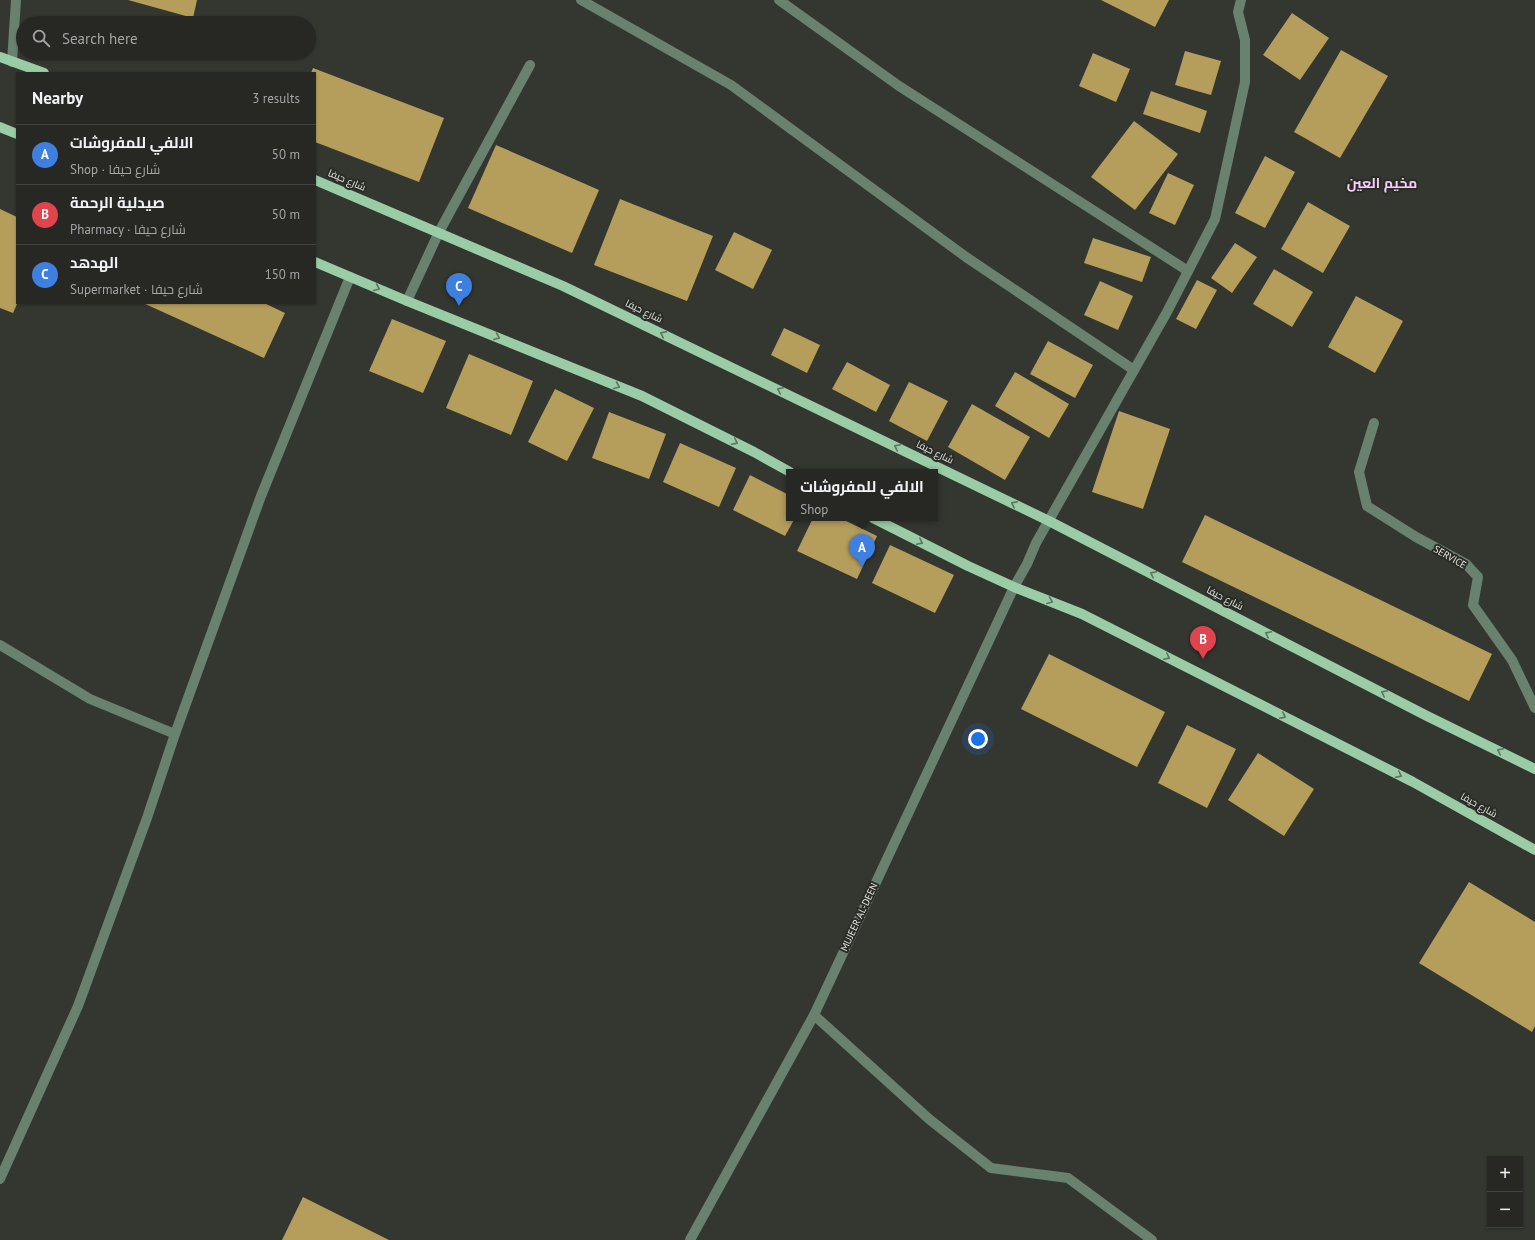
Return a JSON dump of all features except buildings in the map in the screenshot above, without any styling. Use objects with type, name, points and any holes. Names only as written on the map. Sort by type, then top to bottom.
[{"type":"main road","points":[[0,57],[41,72]]},
{"type":"main road","points":[[0,127],[16,134]]},
{"type":"main road","name":"شارع حيفا","points":[[316,180],[563,286],[1049,521],[1427,716],[1535,769]]},
{"type":"main road","points":[[316,262],[642,396],[754,452],[786,470]]},
{"type":"main road","name":"شارع حيفا","points":[[879,521],[968,566],[1014,587],[1082,614],[1413,782],[1535,850]]},
{"type":"street","points":[[12,62],[16,0]]},
{"type":"street","points":[[581,0],[731,85],[966,257],[1134,370]]},
{"type":"street","points":[[779,0],[899,86],[1188,271]]},
{"type":"street","name":"MUJEER AL-DEEN","points":[[690,1240],[814,1015],[1014,587],[1036,544],[1166,312],[1214,219],[1245,82],[1245,40],[1238,12],[1240,0]]},
{"type":"street","points":[[407,301],[439,232],[530,65]]},
{"type":"street","points":[[0,1179],[78,1006],[147,818],[175,734],[261,496],[350,277]]},
{"type":"street","name":"SERVICE","points":[[1374,423],[1359,472],[1367,506],[1416,537],[1466,564],[1478,577],[1473,605],[1512,660],[1535,708]]},
{"type":"street","points":[[0,645],[90,699],[175,734]]},
{"type":"street","points":[[814,1015],[929,1120],[991,1168],[1068,1178],[1152,1240]]},
{"type":"place","name":"الهدهد","points":[[459,306]]},
{"type":"place","name":"الالفي للمفروشات","points":[[862,567]]},
{"type":"place","name":"صيدلية الرحمة","points":[[1203,659]]},
{"type":"district","name":"مخيم العين","points":[[1382,183]]}]
